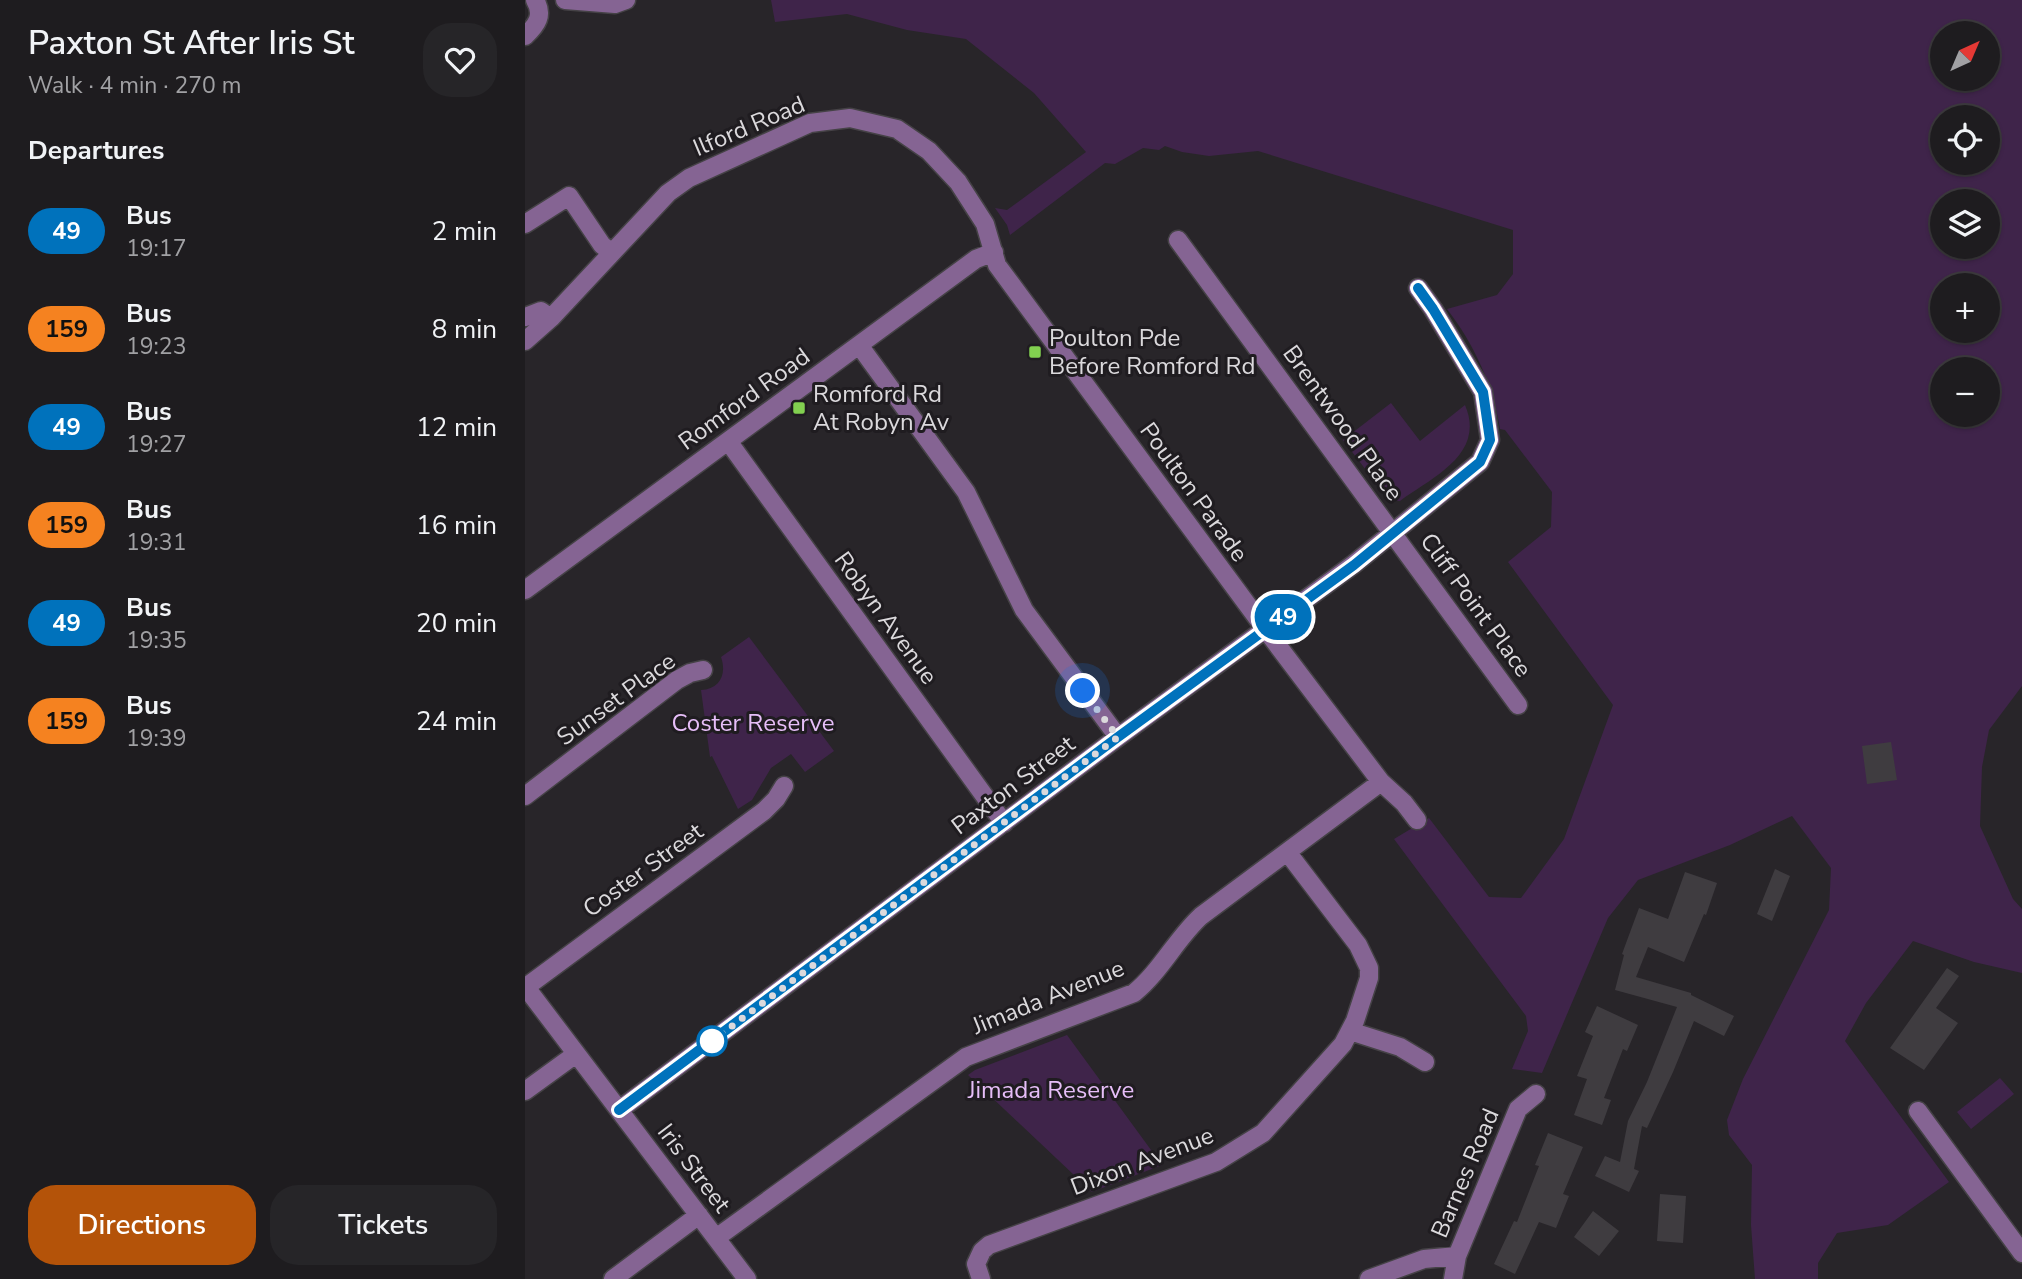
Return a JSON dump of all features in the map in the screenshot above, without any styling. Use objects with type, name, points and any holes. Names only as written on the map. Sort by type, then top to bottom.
[{"type":"street","points":[[525,36],[534,28],[539,18],[539,7],[535,0]]},
{"type":"street","points":[[565,0],[615,4],[626,0]]},
{"type":"street","name":"Ilford Road","points":[[525,341],[551,318],[668,193],[689,178],[810,123],[850,118],[897,128],[929,151],[958,183],[985,224],[993,252]]},
{"type":"street","points":[[525,224],[569,196],[602,245],[611,253]]},
{"type":"street","name":"Brentwood Place","points":[[1178,240],[1393,534]]},
{"type":"street","name":"Romford Road","points":[[525,590],[976,259],[993,252]]},
{"type":"street","name":"Poulton Parade","points":[[993,252],[996,265],[1266,630],[1381,782],[1404,803],[1417,820]]},
{"type":"street","name":"Paxton Street","points":[[619,1110],[1118,737],[1266,630],[1393,534],[1480,462],[1490,440],[1483,392],[1418,288]]},
{"type":"street","points":[[525,317],[541,311],[551,318]]},
{"type":"street","points":[[859,345],[966,492],[1024,610],[1118,737]]},
{"type":"street","name":"Robyn Avenue","points":[[728,441],[1004,823]]},
{"type":"street","name":"Cliff Point Place","points":[[1393,534],[1518,705]]},
{"type":"street","name":"Sunset Place","points":[[525,796],[677,680],[703,670]]},
{"type":"street","name":"Jimada Avenue","points":[[716,1238],[966,1057],[1134,993],[1145,984],[1191,925],[1381,782]]},
{"type":"street","name":"Coster Street","points":[[525,986],[764,811],[776,800],[784,786]]},
{"type":"street","name":"Dixon Avenue","points":[[981,1279],[976,1264],[982,1251],[989,1245],[1216,1161],[1263,1133],[1343,1044],[1369,978],[1366,958],[1287,853]]},
{"type":"street","name":"Iris Street","points":[[525,986],[747,1279]]},
{"type":"street","points":[[1350,1031],[1400,1047],[1425,1062]]},
{"type":"street","points":[[525,1091],[576,1054]]},
{"type":"street","name":"Barnes Road","points":[[1453,1279],[1457,1256],[1518,1109],[1536,1094]]},
{"type":"street","points":[[1918,1111],[2022,1253]]},
{"type":"street","points":[[613,1279],[699,1215]]},
{"type":"street","points":[[1369,1279],[1424,1259],[1457,1256]]},
{"type":"green space","points":[[771,0],[2022,0],[2022,686],[1989,730],[1982,767],[1980,826],[2013,899],[2022,909],[2022,973],[1974,962],[1913,941],[1866,1003],[1845,1041],[1949,1182],[1888,1225],[1837,1233],[1818,1263],[1818,1279],[1755,1279],[1751,1225],[1752,1165],[1729,1135],[1727,1120],[1743,1079],[1829,910],[1831,868],[1792,816],[1730,845],[1638,880],[1608,918],[1542,1073],[1512,1069],[1528,1031],[1526,1016],[1394,839],[1429,818],[1489,897],[1521,898],[1564,839],[1613,705],[1508,562],[1551,527],[1552,492],[1505,430],[1500,429],[1493,397],[1481,366],[1466,336],[1447,309],[1497,295],[1513,274],[1513,230],[1258,151],[1209,156],[1165,146],[1159,150],[1143,148],[1115,164],[1105,163],[1010,235],[1007,225],[995,208],[1007,210],[1086,152],[1034,93],[966,39],[907,30],[847,14],[775,22]]},
{"type":"green space","points":[[1391,403],[1420,441],[1465,405],[1470,422],[1468,437],[1453,462],[1400,501],[1389,500],[1343,440]]},
{"type":"green space","name":"Coster Reserve","points":[[749,637],[834,751],[805,772],[791,754],[771,768],[752,800],[738,809],[712,756],[710,757],[701,690],[717,684],[723,669],[721,657]]},
{"type":"green space","name":"Jimada Reserve","points":[[1067,1035],[1162,1165],[1092,1192],[968,1075]]},
{"type":"green space","points":[[2000,1078],[2014,1094],[1971,1129],[1957,1112]]},
{"type":"building","points":[[1891,742],[1897,780],[1867,784],[1862,746]]},
{"type":"building","points":[[1775,869],[1790,876],[1772,921],[1757,914]]},
{"type":"building","points":[[1685,872],[1717,883],[1706,915],[1704,914],[1684,962],[1648,947],[1636,977],[1691,993],[1734,1016],[1724,1036],[1694,1021],[1647,1128],[1642,1126],[1634,1169],[1639,1171],[1629,1192],[1595,1176],[1605,1156],[1620,1162],[1628,1121],[1677,1007],[1615,990],[1624,955],[1622,954],[1639,908],[1668,919]]},
{"type":"building","points":[[1947,968],[1959,976],[1936,1008],[1958,1023],[1924,1070],[1890,1048]]},
{"type":"building","points":[[1597,1006],[1638,1025],[1627,1051],[1623,1049],[1604,1098],[1611,1100],[1602,1125],[1574,1115],[1587,1079],[1577,1076],[1593,1036],[1585,1032]]},
{"type":"building","points":[[1548,1133],[1583,1147],[1563,1194],[1569,1196],[1556,1228],[1539,1222],[1515,1274],[1494,1264],[1514,1221],[1517,1222],[1539,1166],[1535,1165]]},
{"type":"building","points":[[1660,1194],[1686,1196],[1683,1243],[1657,1241]]},
{"type":"building","points":[[1593,1211],[1619,1231],[1599,1256],[1574,1237]]},
{"type":"bus line","name":"49","points":[[619,1110],[1118,737],[1354,565],[1480,462],[1490,440],[1483,392],[1418,288]]},
{"type":"place","name":"Poulton Pde Before Romford Rd","points":[[1035,352]]},
{"type":"place","name":"Romford Rd At Robyn Av","points":[[799,408]]},
{"type":"route","points":[[712,1041],[1118,737],[1083,691]]}]
